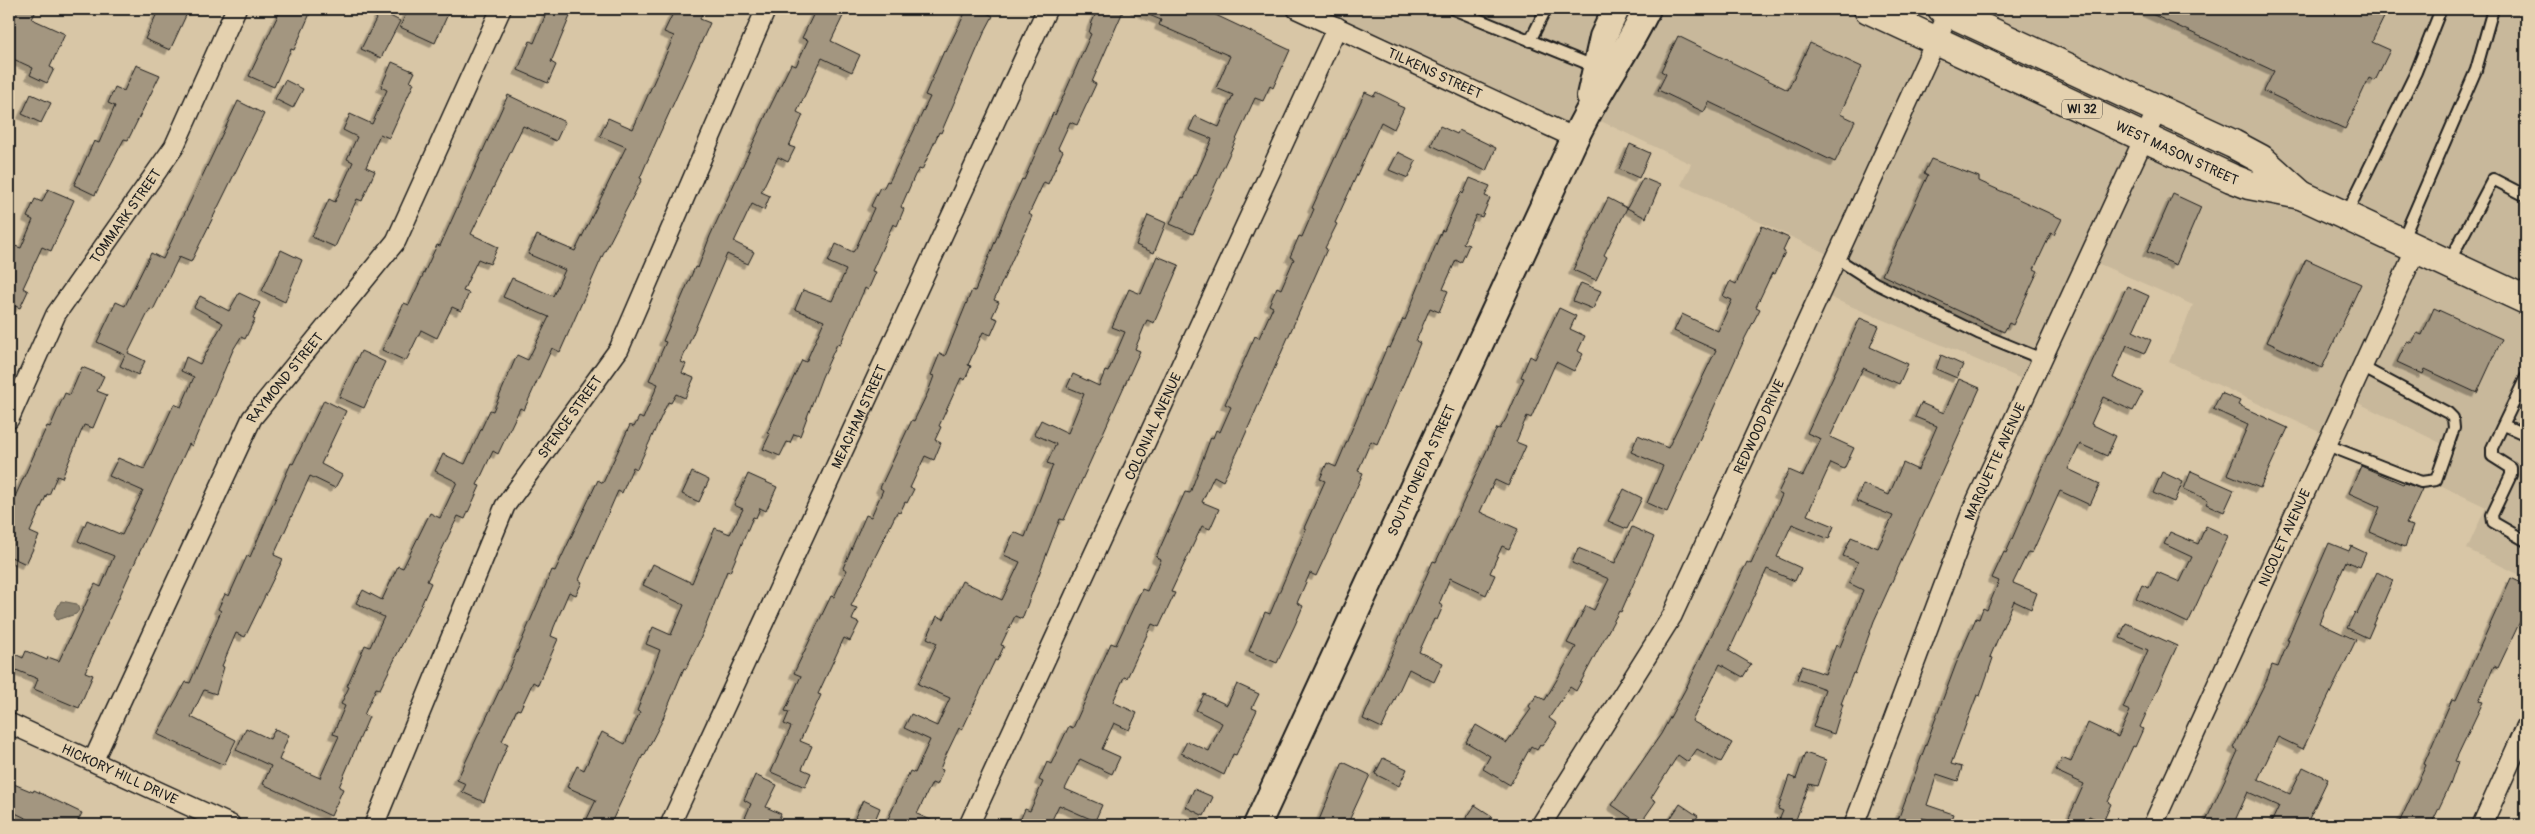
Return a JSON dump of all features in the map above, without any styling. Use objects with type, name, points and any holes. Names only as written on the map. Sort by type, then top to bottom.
[{"type":"main road","name":"WEST MASON STREET","points":[[1868,9],[2249,184],[2301,195],[2526,300]]},
{"type":"main road","name":"WEST MASON STREET","points":[[1946,10],[2158,108],[2261,159],[2301,195]]},
{"type":"street","name":"TOMMARK STREET","points":[[9,419],[56,314],[174,147],[236,9]]},
{"type":"street","name":"RAYMOND STREET","points":[[93,761],[252,418],[396,241],[500,9]]},
{"type":"street","name":"SPENCE STREET","points":[[374,825],[505,506],[619,349],[766,9]]},
{"type":"street","name":"MEACHAM STREET","points":[[670,825],[1047,9]]},
{"type":"street","name":"TILKENS STREET","points":[[1297,9],[1575,138]]},
{"type":"street","name":"SOUTH ONEIDA STREET","points":[[1586,114],[1603,36],[1616,9]]},
{"type":"street","name":"SOUTH ONEIDA STREET","points":[[1257,825],[1586,114],[1629,47],[1647,9]]},
{"type":"street","name":"REDWOOD DRIVE","points":[[1541,825],[1672,616],[1936,40],[1946,10]]},
{"type":"street","name":"COLONIAL AVENUE","points":[[969,825],[1337,27]]},
{"type":"street","name":"MARQUETTE AVENUE","points":[[1854,825],[1973,508],[2158,108]]},
{"type":"street","name":"NICOLET AVENUE","points":[[2153,825],[2362,368],[2409,245]]},
{"type":"street","name":"HICKORY HILL DRIVE","points":[[9,723],[231,825]]},
{"type":"street","points":[[2482,825],[2526,727]]},
{"type":"lane","points":[[1453,9],[1596,67]]},
{"type":"lane","points":[[1530,41],[1546,9]]},
{"type":"lane","points":[[2346,216],[2416,72],[2441,9]]},
{"type":"lane","points":[[2409,245],[2476,70],[2493,9]]},
{"type":"lane","points":[[2448,263],[2493,179],[2526,196]]},
{"type":"lane","points":[[1836,258],[1875,283],[1978,333],[2042,359]]},
{"type":"lane","points":[[2327,445],[2421,482],[2436,480],[2454,428],[2453,418],[2448,413],[2362,368]]},
{"type":"lane","points":[[2526,377],[2492,448],[2492,456],[2511,468],[2511,475],[2492,515],[2493,522],[2526,541]]},
{"type":"lane","points":[[2504,425],[2526,436]]},
{"type":"shaded area","points":[[1305,9],[1868,9],[2297,193],[1970,9],[2526,9],[2526,578],[2467,549],[2486,507],[2440,485],[2455,450],[2348,398],[2330,437],[2169,362],[2193,305],[2088,259],[2031,383],[1820,293],[1836,258],[1681,185],[1691,164],[1586,114],[1575,138]]},
{"type":"shaded area","points":[[61,601],[77,604],[79,610],[76,614],[57,620],[54,614]]},
{"type":"building","points":[[9,9],[37,9],[32,19],[65,34],[50,67],[54,69],[47,83],[30,75],[33,68],[9,57]]},
{"type":"building","points":[[159,9],[189,9],[170,50],[145,39]]},
{"type":"building","points":[[281,9],[312,9],[294,50],[291,49],[274,87],[249,76]]},
{"type":"building","points":[[408,9],[436,9],[448,14],[435,43],[400,27]]},
{"type":"building","points":[[548,9],[573,9],[551,62],[556,65],[548,83],[518,70],[530,41],[534,43]]},
{"type":"building","points":[[675,9],[704,9],[700,19],[710,23],[646,164],[640,178],[642,179],[603,255],[560,352],[552,348],[524,410],[520,408],[498,454],[493,451],[477,485],[480,486],[465,519],[458,516],[427,581],[431,583],[419,610],[380,689],[376,688],[364,715],[369,717],[339,787],[343,789],[331,816],[263,784],[271,766],[236,750],[246,728],[270,739],[275,729],[289,735],[279,760],[320,778],[339,736],[333,734],[345,706],[341,704],[349,687],[347,686],[365,645],[370,647],[384,617],[356,603],[363,590],[382,600],[398,566],[403,568],[430,513],[440,518],[457,482],[435,471],[443,454],[465,464],[490,410],[493,411],[517,355],[528,360],[549,317],[503,297],[512,278],[553,296],[565,270],[528,254],[537,235],[575,251],[626,147],[600,136],[608,118],[633,129],[674,36],[664,32]]},
{"type":"building","points":[[816,9],[833,9],[844,14],[831,41],[860,55],[852,72],[822,58],[797,112],[803,115],[789,146],[795,148],[788,162],[778,157],[761,192],[770,196],[764,210],[752,204],[734,242],[754,252],[748,264],[727,254],[681,362],[686,364],[682,373],[694,378],[685,398],[676,394],[671,403],[668,402],[637,469],[633,467],[622,493],[618,491],[579,580],[582,582],[576,595],[569,592],[554,627],[551,636],[558,639],[538,685],[533,682],[520,710],[517,709],[502,741],[508,744],[484,802],[462,792],[466,784],[457,780],[510,668],[552,570],[555,571],[598,480],[603,483],[630,425],[634,427],[639,417],[643,419],[658,384],[649,380],[666,342],[663,341],[695,267],[698,268],[710,236],[768,111],[791,64],[796,66],[808,40],[802,38]]},
{"type":"building","points":[[967,9],[978,9],[993,16],[941,133],[939,132],[922,170],[919,169],[915,175],[901,207],[904,209],[897,226],[893,224],[872,271],[876,272],[868,290],[865,288],[840,345],[837,344],[822,377],[800,436],[794,434],[790,443],[787,442],[780,456],[763,449],[770,434],[767,433],[802,360],[806,362],[824,321],[795,309],[803,290],[832,301],[846,270],[828,262],[836,244],[853,252],[856,248],[874,208],[871,206],[880,187],[883,189],[887,181],[889,182],[910,139],[930,97],[925,95],[944,51],[946,52]]},
{"type":"building","points":[[1098,9],[1124,9],[1092,82],[1096,84],[1077,125],[1070,122],[1058,148],[1063,151],[1048,184],[1044,182],[1029,214],[1032,216],[994,300],[999,302],[992,317],[998,319],[991,335],[983,332],[968,365],[971,366],[965,380],[961,378],[939,426],[941,427],[935,440],[941,443],[934,460],[925,456],[910,488],[914,489],[900,513],[897,512],[851,606],[857,608],[852,620],[859,623],[850,641],[844,638],[818,694],[821,695],[800,741],[812,746],[802,769],[811,773],[805,787],[771,772],[791,727],[784,724],[789,712],[785,711],[801,676],[794,673],[831,596],[834,597],[847,570],[843,568],[866,515],[871,517],[883,490],[880,488],[912,420],[914,421],[928,392],[934,376],[931,375],[940,353],[945,356],[972,290],[975,291],[1008,210],[1022,179],[1024,180],[1053,113],[1055,115],[1091,34],[1089,33],[1092,22]]},
{"type":"building","points":[[1135,9],[1175,9],[1189,15],[1192,9],[1203,9],[1290,50],[1273,88],[1270,86],[1263,101],[1255,98],[1193,234],[1170,224],[1194,174],[1196,175],[1212,139],[1189,130],[1195,116],[1219,127],[1233,95],[1216,88],[1230,56],[1159,25],[1161,20]]},
{"type":"building","points":[[2141,9],[2388,9],[2372,42],[2390,50],[2375,81],[2369,78],[2345,129],[2264,91],[2274,71]]},
{"type":"building","points":[[380,11],[400,21],[381,58],[361,49]]},
{"type":"building","points":[[1678,36],[1788,90],[1810,43],[1862,67],[1840,114],[1855,121],[1835,162],[1709,102],[1704,112],[1658,90],[1666,74],[1661,71]]},
{"type":"building","points":[[392,62],[415,72],[410,82],[414,83],[389,138],[380,134],[366,167],[375,171],[362,201],[357,199],[335,247],[312,237],[329,199],[335,202],[353,162],[347,159],[357,137],[343,130],[350,114],[372,124],[387,90],[381,87]]},
{"type":"building","points":[[136,65],[160,75],[128,140],[124,139],[95,195],[74,185],[94,141],[99,143],[115,106],[108,103],[115,87],[124,91]]},
{"type":"building","points":[[285,80],[303,89],[293,108],[275,99]]},
{"type":"building","points":[[1365,92],[1374,96],[1376,92],[1404,108],[1394,129],[1381,122],[1335,223],[1337,224],[1325,248],[1327,249],[1238,451],[1223,481],[1214,476],[1202,502],[1219,509],[1210,529],[1202,526],[1171,592],[1175,593],[1159,627],[1152,624],[1127,678],[1124,677],[1113,702],[1137,713],[1129,730],[1114,723],[1102,749],[1120,757],[1112,774],[1080,759],[1065,789],[1102,805],[1095,821],[1059,805],[1052,820],[1064,825],[1018,825],[1025,809],[1030,811],[1043,782],[1039,780],[1047,762],[1051,764],[1069,726],[1073,728],[1111,643],[1116,645],[1142,589],[1147,591],[1161,560],[1156,557],[1185,492],[1190,493],[1211,437],[1213,438],[1216,430],[1220,432],[1231,407],[1225,404],[1255,336],[1259,338],[1273,307],[1269,305],[1277,287],[1281,289],[1294,259],[1290,257],[1299,236],[1302,237],[1314,209],[1312,208]]},
{"type":"building","points":[[31,94],[51,103],[41,123],[22,114]]},
{"type":"building","points":[[508,95],[565,122],[556,141],[523,126],[471,234],[498,247],[490,264],[478,259],[463,291],[469,293],[461,311],[452,307],[437,338],[421,330],[406,361],[382,350],[404,303],[409,305],[437,245],[440,246]]},
{"type":"building","points":[[238,101],[264,114],[191,262],[179,257],[153,310],[150,309],[128,353],[145,361],[138,375],[120,366],[125,355],[97,342],[116,302],[125,306],[151,253],[163,259]]},
{"type":"building","points":[[1440,126],[1457,134],[1459,130],[1496,148],[1486,171],[1431,145]]},
{"type":"building","points":[[1630,144],[1650,153],[1639,178],[1619,169]]},
{"type":"building","points":[[1398,152],[1416,161],[1408,178],[1389,170]]},
{"type":"building","points":[[1931,159],[1979,177],[1979,181],[2062,219],[2054,235],[2051,233],[2034,269],[2038,271],[2013,325],[2009,323],[2004,332],[1882,275],[1928,175],[1924,173]]},
{"type":"building","points":[[1470,178],[1490,186],[1485,196],[1490,198],[1482,217],[1476,215],[1463,243],[1469,245],[1461,263],[1456,260],[1443,289],[1448,291],[1439,312],[1430,308],[1416,341],[1420,343],[1377,444],[1371,441],[1358,471],[1363,473],[1346,512],[1316,576],[1310,573],[1297,603],[1303,606],[1295,625],[1277,663],[1249,651],[1265,612],[1270,614],[1306,529],[1304,528],[1325,481],[1320,479],[1327,463],[1336,467],[1387,347],[1390,348],[1403,319],[1405,320],[1442,230],[1444,231],[1461,192],[1463,194]]},
{"type":"building","points":[[1643,178],[1660,185],[1646,218],[1627,208]]},
{"type":"building","points":[[48,189],[74,200],[51,251],[42,247],[23,288],[28,291],[20,308],[15,306],[9,320],[9,259],[15,246],[21,248],[33,220],[27,217],[35,199],[42,202]]},
{"type":"building","points":[[2173,194],[2201,207],[2176,265],[2147,252]]},
{"type":"building","points":[[1608,198],[1627,208],[1604,255],[1607,257],[1596,280],[1573,270]]},
{"type":"building","points":[[1148,215],[1166,223],[1154,253],[1136,245]]},
{"type":"building","points":[[1762,226],[1789,238],[1783,251],[1785,252],[1775,274],[1772,273],[1756,307],[1760,309],[1745,338],[1667,512],[1647,503],[1663,466],[1631,452],[1638,435],[1668,448],[1716,350],[1674,331],[1682,314],[1718,331],[1732,300],[1723,296],[1730,281],[1736,284]]},
{"type":"building","points":[[281,250],[302,260],[285,302],[262,291]]},
{"type":"building","points":[[1157,256],[1179,265],[1167,293],[1154,323],[1147,320],[1135,349],[1140,351],[1064,520],[1060,519],[1022,619],[1015,616],[1001,645],[1004,646],[997,661],[995,660],[962,730],[959,728],[944,759],[940,769],[943,770],[937,785],[932,783],[917,814],[942,825],[902,825],[888,819],[910,771],[915,773],[930,740],[904,728],[911,714],[937,726],[950,698],[918,684],[937,643],[927,638],[937,616],[944,619],[962,581],[1002,600],[1020,562],[1004,555],[1014,532],[1025,537],[1053,465],[1047,463],[1056,444],[1034,434],[1041,420],[1068,433],[1084,394],[1067,387],[1073,374],[1099,386],[1105,371],[1108,372],[1125,332],[1112,327],[1129,289],[1141,294]]},
{"type":"building","points":[[2306,259],[2361,284],[2322,368],[2267,342]]},
{"type":"building","points":[[1581,283],[1601,291],[1593,309],[1573,301]]},
{"type":"building","points":[[2127,286],[2149,296],[2133,331],[2151,340],[2145,353],[2127,345],[2113,378],[2143,392],[2133,411],[2103,397],[2091,424],[2116,436],[2107,456],[2080,444],[2068,469],[2100,484],[2090,505],[2060,491],[2032,553],[2028,552],[2013,583],[2037,593],[2031,609],[2014,601],[1990,657],[1993,658],[1980,696],[1977,695],[1951,764],[1962,767],[1958,781],[1937,774],[1927,805],[1953,814],[1949,825],[1922,818],[1919,825],[1896,825],[1956,664],[1976,618],[1979,619],[1983,608],[1987,610],[1999,581],[1992,578],[2004,552],[2006,553],[2041,472]]},
{"type":"building","points":[[239,293],[260,303],[253,318],[255,319],[245,339],[241,337],[233,350],[192,446],[189,444],[85,672],[93,675],[79,708],[34,689],[38,679],[9,667],[9,651],[23,658],[26,651],[47,660],[48,657],[59,661],[95,584],[101,587],[114,556],[78,541],[87,520],[122,535],[143,491],[109,476],[118,458],[144,469],[174,404],[181,407],[194,377],[181,371],[186,357],[200,364],[223,323],[194,307],[200,296],[229,311]]},
{"type":"building","points":[[1559,308],[1576,316],[1570,329],[1585,336],[1578,351],[1583,354],[1574,371],[1556,362],[1531,418],[1527,416],[1516,442],[1526,446],[1508,486],[1495,480],[1480,512],[1518,529],[1509,549],[1502,546],[1490,573],[1495,575],[1486,595],[1450,578],[1439,604],[1443,606],[1437,620],[1434,619],[1419,652],[1443,663],[1434,682],[1409,669],[1382,728],[1363,719],[1433,561],[1436,562],[1497,428],[1500,429],[1506,419],[1524,378],[1521,377],[1530,356],[1535,359]]},
{"type":"building","points":[[2434,308],[2502,339],[2477,393],[2425,369],[2423,374],[2397,362],[2407,341],[2412,343],[2417,333],[2422,335]]},
{"type":"building","points":[[1860,318],[1879,326],[1870,347],[1908,364],[1899,384],[1863,368],[1830,437],[1854,448],[1844,469],[1831,463],[1807,515],[1834,526],[1829,539],[1792,524],[1777,557],[1801,568],[1795,581],[1767,569],[1729,651],[1751,664],[1743,677],[1720,664],[1692,721],[1732,743],[1721,762],[1697,749],[1688,762],[1678,755],[1651,798],[1656,801],[1640,824],[1612,805],[1661,734],[1685,690],[1747,562],[1751,564],[1782,495],[1778,493],[1789,470],[1803,476],[1821,439],[1807,433]]},
{"type":"building","points":[[361,351],[385,362],[364,408],[339,397]]},
{"type":"building","points":[[1941,355],[1963,365],[1957,378],[1936,369]]},
{"type":"building","points":[[82,367],[104,376],[97,391],[107,395],[93,428],[84,425],[62,478],[57,476],[49,495],[47,494],[30,532],[39,536],[26,564],[9,556],[9,510],[47,426],[50,427],[65,393],[70,395]]},
{"type":"building","points":[[1959,379],[1980,388],[1874,621],[1855,674],[1853,673],[1841,704],[1843,704],[1834,734],[1813,727],[1825,689],[1797,679],[1802,666],[1825,674],[1836,645],[1840,647],[1863,590],[1849,583],[1858,562],[1843,556],[1851,537],[1878,548],[1893,516],[1856,501],[1863,484],[1889,495],[1903,463],[1918,470],[1937,426],[1915,417],[1921,403],[1944,413]]},
{"type":"building","points":[[2221,393],[2240,401],[2238,405],[2288,428],[2260,488],[2227,474],[2248,425],[2213,409]]},
{"type":"building","points":[[324,400],[346,411],[321,464],[342,475],[335,488],[310,476],[274,555],[283,559],[245,637],[236,633],[222,666],[224,667],[216,694],[204,690],[191,717],[236,740],[224,765],[157,734],[186,682],[190,683],[221,611],[218,609],[225,594],[229,596],[247,556],[250,557],[291,463],[293,464]]},
{"type":"building","points":[[2361,466],[2403,484],[2422,489],[2406,524],[2413,526],[2405,547],[2370,532],[2380,507],[2349,493]]},
{"type":"building","points":[[2191,471],[2234,490],[2224,512],[2206,504],[2208,500],[2184,489]]},
{"type":"building","points":[[692,472],[709,480],[699,502],[682,494]]},
{"type":"building","points":[[2162,472],[2183,482],[2174,502],[2153,493]]},
{"type":"building","points":[[748,474],[777,487],[766,511],[760,508],[756,518],[753,517],[730,572],[727,571],[703,633],[686,669],[684,668],[662,721],[643,755],[610,825],[584,825],[596,800],[567,787],[577,766],[584,770],[602,732],[625,744],[640,712],[637,711],[660,650],[646,644],[653,627],[671,635],[684,605],[643,585],[653,564],[692,583],[715,528],[730,534],[743,509],[734,505]]},
{"type":"building","points":[[1624,489],[1642,498],[1627,529],[1608,521]]},
{"type":"building","points":[[2206,526],[2228,536],[2188,623],[2136,598],[2142,585],[2149,588],[2157,572],[2180,582],[2192,557],[2164,544],[2170,532],[2198,544]]},
{"type":"building","points":[[1632,527],[1654,537],[1621,612],[1619,611],[1576,691],[1570,687],[1549,718],[1557,724],[1542,746],[1540,745],[1537,750],[1531,746],[1510,785],[1483,769],[1490,756],[1466,742],[1476,725],[1507,743],[1531,709],[1529,706],[1537,695],[1545,700],[1576,647],[1567,643],[1586,606],[1594,610],[1609,579],[1572,563],[1578,548],[1615,563]]},
{"type":"building","points":[[2329,543],[2349,551],[2351,546],[2366,553],[2360,567],[2346,561],[2319,623],[2356,640],[2303,749],[2278,737],[2258,779],[2290,794],[2303,767],[2328,779],[2306,825],[2270,825],[2279,806],[2248,792],[2233,825],[2204,825],[2238,751],[2233,748],[2272,665],[2278,667],[2289,640],[2287,640]]},
{"type":"building","points":[[2377,572],[2393,580],[2368,638],[2347,628],[2355,612],[2357,614]]},
{"type":"building","points":[[2511,578],[2526,585],[2526,609],[2498,668],[2494,666],[2479,701],[2483,702],[2455,761],[2458,762],[2450,785],[2431,825],[2398,825],[2426,765],[2424,764],[2452,699],[2456,700]]},
{"type":"building","points":[[2126,623],[2177,646],[2140,727],[2143,729],[2135,747],[2133,746],[2108,802],[2111,804],[2103,822],[2089,816],[2085,825],[2075,825],[2067,822],[2084,784],[2056,771],[2062,758],[2071,762],[2088,723],[2118,737],[2130,711],[2123,708],[2148,650],[2120,638]]},
{"type":"building","points":[[1237,684],[1259,694],[1252,708],[1257,710],[1236,755],[1233,754],[1224,775],[1181,753],[1187,741],[1209,751],[1222,723],[1196,710],[1204,694],[1227,705]]},
{"type":"building","points":[[1805,753],[1826,760],[1817,786],[1809,784],[1794,825],[1777,825],[1783,811],[1778,809],[1789,776],[1796,779]]},
{"type":"building","points":[[1383,758],[1407,769],[1399,786],[1375,774]]},
{"type":"building","points":[[1343,762],[1370,775],[1347,825],[1317,825]]},
{"type":"building","points":[[755,775],[777,785],[766,807],[781,814],[776,825],[742,825],[751,804],[744,800]]},
{"type":"building","points":[[9,782],[33,792],[34,790],[82,813],[76,825],[40,825],[9,810]]},
{"type":"building","points":[[1194,789],[1213,797],[1204,816],[1186,807]]},
{"type":"building","points":[[863,800],[880,808],[873,825],[855,817]]},
{"type":"building","points":[[1680,804],[1698,816],[1692,825],[1666,825]]},
{"type":"building","points":[[1475,805],[1492,816],[1486,825],[1462,825]]}]
